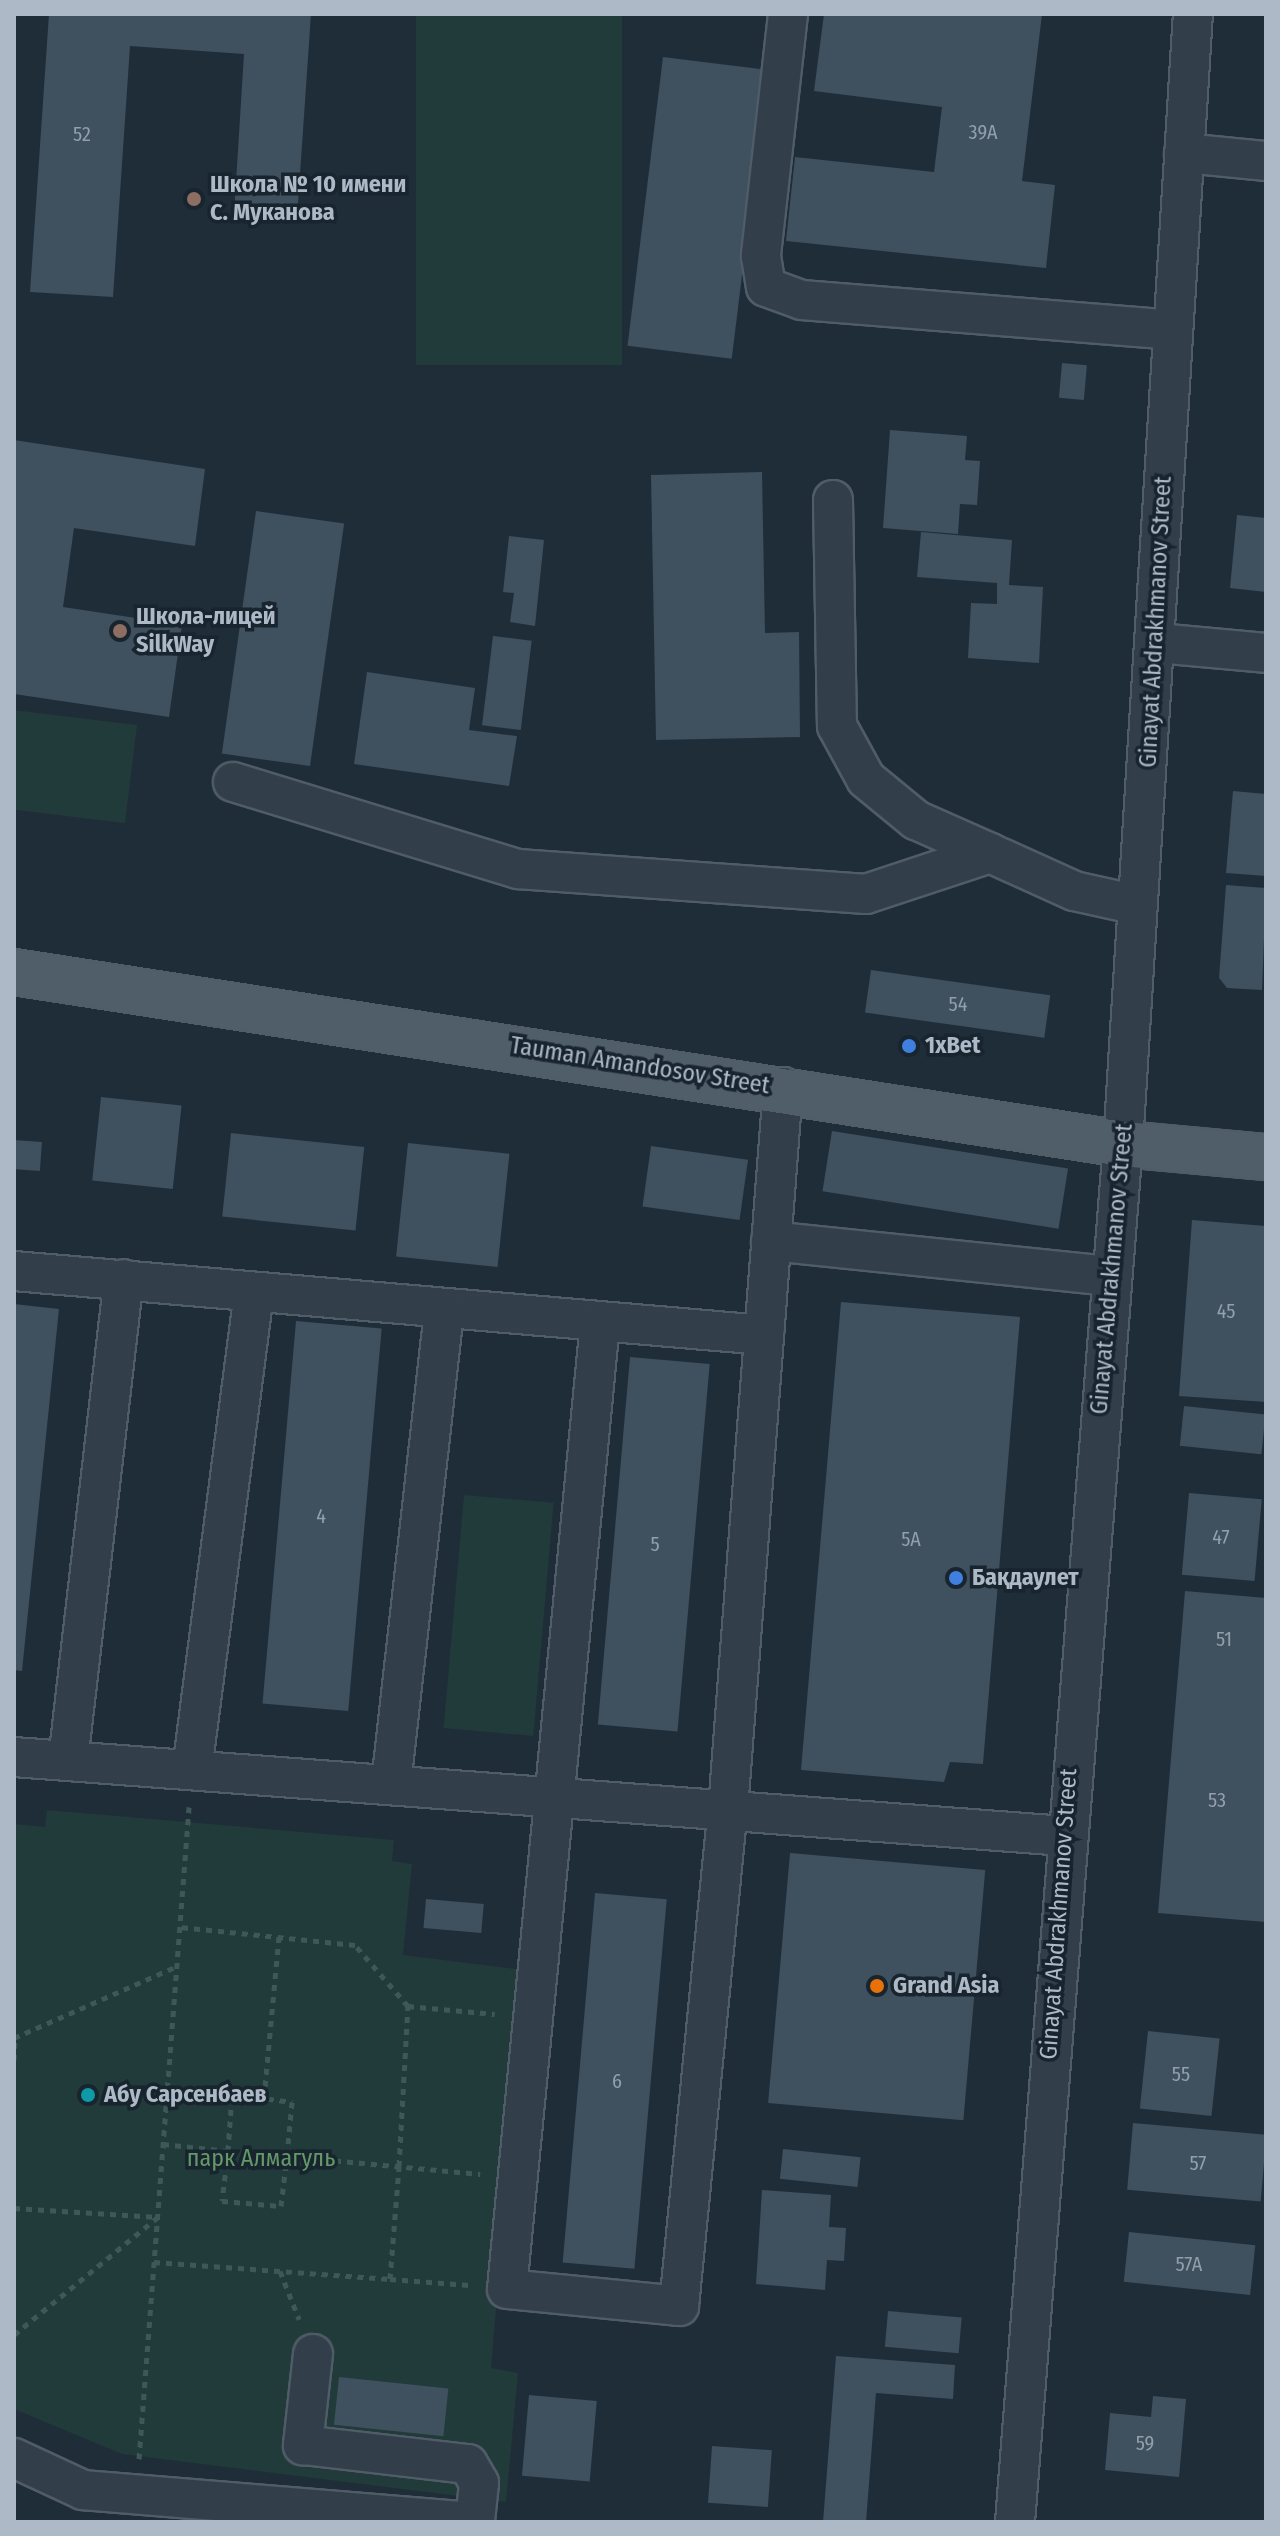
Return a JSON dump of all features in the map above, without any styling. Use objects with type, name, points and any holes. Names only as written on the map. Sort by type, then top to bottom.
[{"type":"main road","name":"Tauman Amandosov Street","points":[[14,972],[783,1087],[1123,1144],[1266,1157]]},
{"type":"street","points":[[788,14],[761,256],[766,287],[802,300],[1171,330]]},
{"type":"street","name":"Ginayat Abdrakhmanov Street","points":[[1015,2522],[1064,1836],[1123,1144],[1157,643],[1171,330],[1193,14]]},
{"type":"street","points":[[1184,153],[1266,161]]},
{"type":"street","points":[[833,500],[837,726],[866,779],[916,820],[1074,891],[1137,905]]},
{"type":"street","points":[[1157,643],[1266,653]]},
{"type":"street","points":[[233,782],[518,869],[866,894],[990,853]]},
{"type":"street","points":[[600,1323],[507,2289],[679,2306],[728,1809],[783,1087]]},
{"type":"street","points":[[771,1241],[1111,1276]]},
{"type":"street","points":[[14,1271],[444,1311],[764,1335]]},
{"type":"street","points":[[68,1761],[124,1279]]},
{"type":"street","points":[[192,1770],[254,1292]]},
{"type":"street","points":[[391,1784],[444,1311]]},
{"type":"street","points":[[14,1757],[1064,1836]]},
{"type":"street","points":[[14,2458],[82,2506],[136,2496],[475,2522],[479,2483],[468,2464],[303,2445],[313,2354]]},
{"type":"path","points":[[136,2496],[192,1770]]},
{"type":"path","points":[[180,1927],[355,1945],[408,2006],[495,2014],[494,2029]]},
{"type":"path","points":[[264,2098],[279,1937]]},
{"type":"path","points":[[14,2060],[15,2038],[177,1966]]},
{"type":"path","points":[[390,2279],[408,2006]]},
{"type":"path","points":[[232,2094],[264,2098],[292,2102],[281,2206],[222,2201],[232,2094]]},
{"type":"path","points":[[163,2144],[228,2151]]},
{"type":"path","points":[[287,2156],[485,2174]]},
{"type":"path","points":[[484,2190],[486,2160]]},
{"type":"path","points":[[14,2208],[158,2217]]},
{"type":"path","points":[[14,2335],[158,2217]]},
{"type":"path","points":[[154,2262],[479,2286]]},
{"type":"path","points":[[280,2271],[313,2354]]},
{"type":"green space","points":[[416,14],[622,14],[622,365],[416,365]]},
{"type":"green space","points":[[14,710],[137,725],[125,823],[14,810]]},
{"type":"green space","points":[[464,1495],[554,1503],[533,1736],[444,1728]]},
{"type":"green space","name":"парк Алмагуль","points":[[47,1810],[394,1840],[392,1861],[412,1864],[403,1955],[525,1970],[491,2368],[518,2373],[506,2502],[122,2454],[14,2409],[14,1824],[45,1827]]},
{"type":"building","points":[[49,14],[311,14],[297,218],[234,214],[244,54],[130,46],[113,297],[30,292]]},
{"type":"building","points":[[824,14],[1042,14],[1022,181],[1055,185],[1046,268],[786,241],[795,157],[934,172],[942,107],[814,91]]},
{"type":"building","points":[[663,57],[767,70],[732,359],[628,346]]},
{"type":"building","points":[[1062,363],[1087,365],[1084,400],[1059,398]]},
{"type":"building","points":[[890,430],[967,436],[965,460],[980,461],[977,505],[960,504],[958,534],[883,528]]},
{"type":"building","name":"Школа-лицей SilkWay","points":[[14,440],[205,469],[195,546],[74,528],[63,607],[182,625],[169,717],[14,694]]},
{"type":"building","points":[[762,472],[765,633],[799,632],[800,737],[656,740],[651,475]]},
{"type":"building","points":[[256,511],[344,523],[310,766],[222,754]]},
{"type":"building","points":[[1237,515],[1266,518],[1266,592],[1230,588]]},
{"type":"building","points":[[921,532],[1012,540],[1009,585],[1043,587],[1039,663],[968,658],[971,603],[997,604],[997,583],[917,577]]},
{"type":"building","points":[[509,536],[544,540],[535,626],[510,622],[514,593],[503,592]]},
{"type":"building","points":[[493,636],[532,641],[521,730],[482,725]]},
{"type":"building","points":[[367,672],[475,688],[469,730],[517,736],[509,786],[354,764]]},
{"type":"building","points":[[1233,791],[1266,794],[1266,876],[1226,873]]},
{"type":"building","points":[[1226,885],[1266,888],[1262,990],[1227,988],[1219,978]]},
{"type":"building","points":[[871,970],[1050,995],[1044,1038],[865,1013]]},
{"type":"building","points":[[101,1097],[182,1105],[173,1189],[92,1181]]},
{"type":"building","points":[[832,1131],[1068,1168],[1059,1229],[822,1191]]},
{"type":"building","points":[[231,1133],[364,1147],[355,1231],[222,1217]]},
{"type":"building","points":[[14,1140],[42,1142],[40,1171],[14,1169]]},
{"type":"building","points":[[408,1143],[509,1154],[498,1267],[396,1256]]},
{"type":"building","points":[[651,1146],[748,1160],[740,1220],[643,1206]]},
{"type":"building","points":[[1192,1220],[1266,1226],[1266,1402],[1179,1396]]},
{"type":"building","points":[[841,1302],[1020,1317],[983,1764],[950,1762],[944,1782],[801,1770]]},
{"type":"building","points":[[14,1304],[59,1309],[22,1671],[14,1670]]},
{"type":"building","points":[[296,1321],[382,1328],[348,1711],[263,1704]]},
{"type":"building","points":[[630,1357],[710,1364],[678,1732],[598,1725]]},
{"type":"building","points":[[1184,1406],[1266,1415],[1261,1454],[1180,1446]]},
{"type":"building","points":[[1189,1493],[1262,1499],[1255,1581],[1182,1575]]},
{"type":"building","points":[[1185,1591],[1266,1598],[1266,1922],[1158,1913]]},
{"type":"building","name":"Grand Asia","points":[[790,1853],[985,1870],[963,2120],[768,2103]]},
{"type":"building","points":[[595,1893],[667,1899],[634,2269],[563,2263]]},
{"type":"building","points":[[426,1899],[484,1904],[481,1933],[423,1928]]},
{"type":"building","points":[[1148,2031],[1220,2039],[1211,2116],[1140,2109]]},
{"type":"building","points":[[1133,2123],[1266,2135],[1261,2201],[1127,2190]]},
{"type":"building","points":[[783,2149],[861,2157],[857,2187],[780,2179]]},
{"type":"building","points":[[762,2190],[831,2195],[829,2227],[846,2228],[844,2261],[827,2260],[825,2290],[756,2284]]},
{"type":"building","points":[[1129,2232],[1255,2245],[1250,2295],[1124,2282]]},
{"type":"building","points":[[888,2311],[962,2317],[959,2353],[885,2347]]},
{"type":"building","points":[[836,2356],[955,2365],[953,2399],[876,2393],[866,2522],[823,2522]]},
{"type":"building","points":[[339,2377],[448,2388],[443,2436],[334,2425]]},
{"type":"building","points":[[529,2395],[597,2401],[590,2482],[522,2476]]},
{"type":"building","points":[[1153,2396],[1186,2399],[1179,2477],[1105,2470],[1110,2413],[1151,2417]]},
{"type":"building","points":[[712,2446],[772,2450],[768,2507],[708,2503]]},
{"type":"place","name":"Школа № 10 имени С. Муканова","points":[[194,199]]},
{"type":"place","name":"Школа-лицей SilkWay","points":[[120,631]]},
{"type":"place","name":"1xBet","points":[[909,1046]]},
{"type":"place","name":"Бақдаулет","points":[[956,1578]]},
{"type":"place","name":"Grand Asia","points":[[877,1986]]},
{"type":"place","name":"Абу Сарсенбаев","points":[[88,2095]]}]
